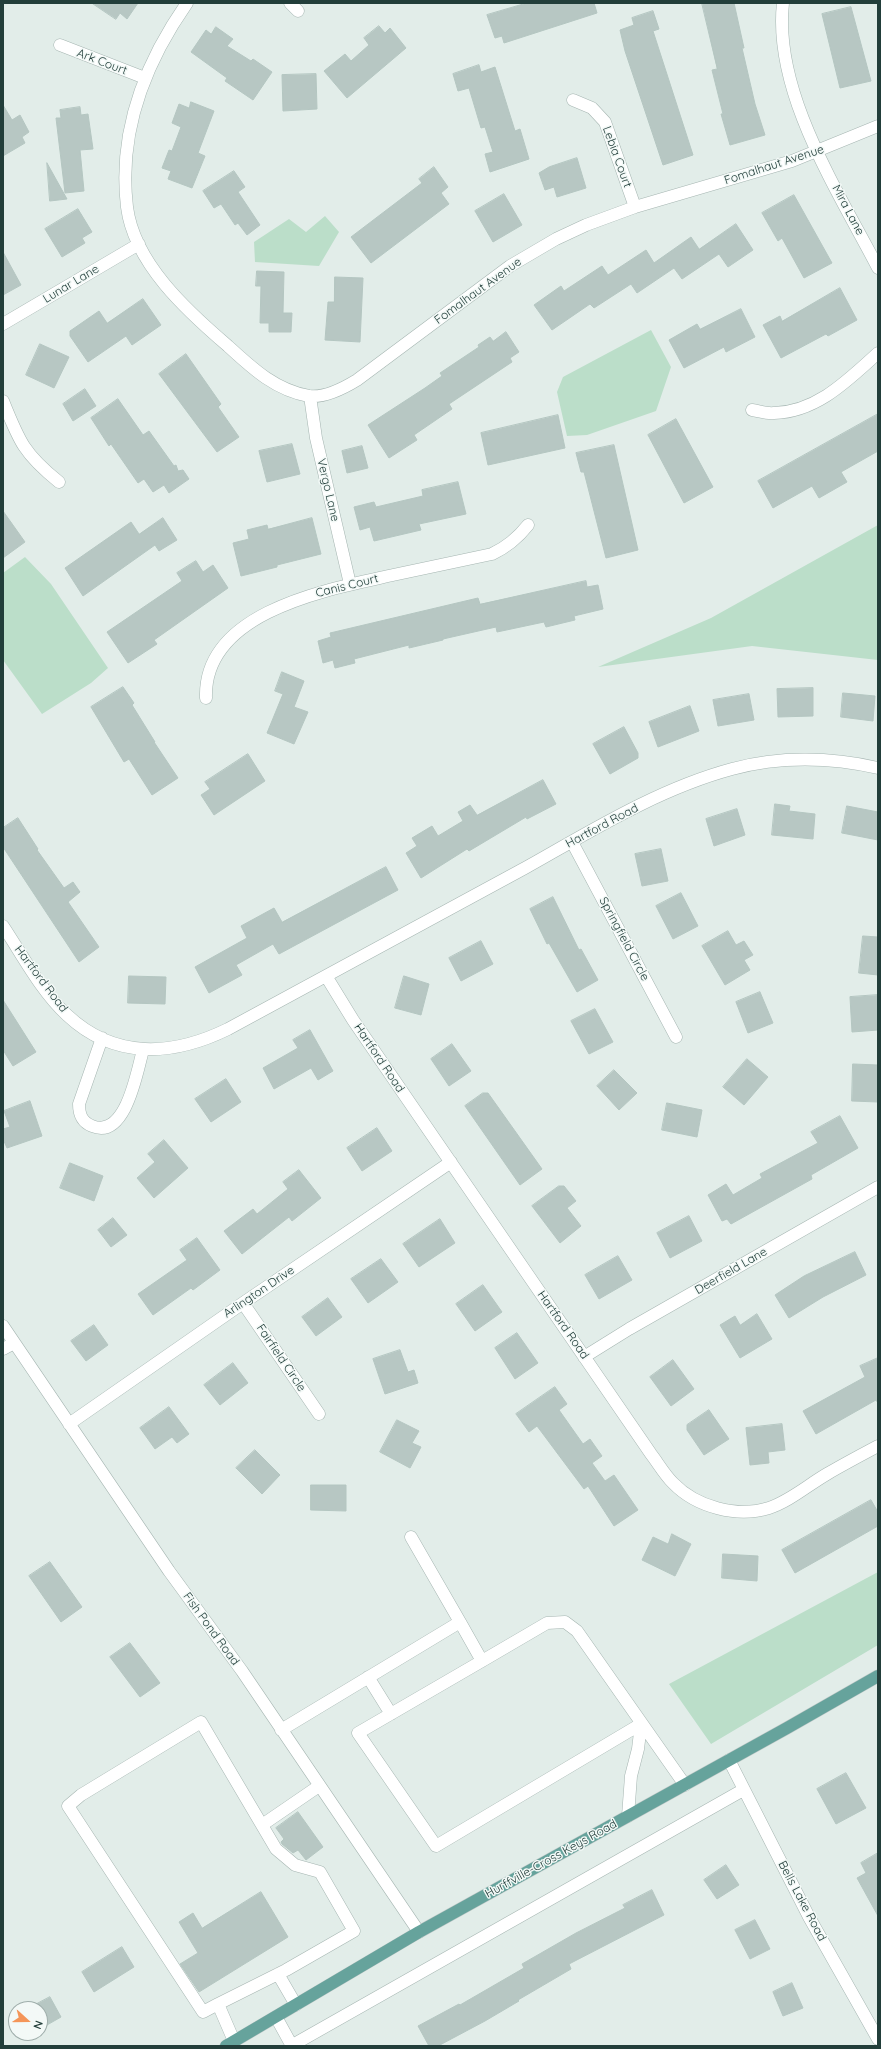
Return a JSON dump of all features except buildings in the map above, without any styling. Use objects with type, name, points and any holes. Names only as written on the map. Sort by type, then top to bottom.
[{"type":"main road","name":"Hurffville-Cross Keys Road","points":[[230,2044],[419,1932],[878,1676]]},
{"type":"street","name":"Fomalhaut Avenue","points":[[187,3],[164,40],[145,78],[131,122],[126,170],[128,208],[139,244],[165,283],[205,326],[272,383],[288,390],[310,396],[342,389],[357,380],[490,280],[531,253],[586,225],[636,207],[792,161],[878,126]]},
{"type":"street","name":"Mira Lane","points":[[783,3],[783,32],[789,77],[796,102],[818,151],[878,268]]},
{"type":"street","name":"Ark Court","points":[[60,45],[145,78]]},
{"type":"street","name":"Lebia Court","points":[[573,100],[592,108],[605,122],[636,207]]},
{"type":"street","name":"Lunar Lane","points":[[3,324],[139,244]]},
{"type":"street","points":[[752,410],[773,413],[796,409],[819,401],[835,391],[878,353]]},
{"type":"street","name":"Vergo Lane","points":[[310,396],[316,438],[350,584]]},
{"type":"street","points":[[3,401],[16,434],[26,452],[39,466],[59,482]]},
{"type":"street","name":"Canis Court","points":[[206,698],[206,683],[212,667],[222,650],[238,632],[257,618],[275,608],[297,599],[350,584],[492,554],[507,547],[528,525]]},
{"type":"street","name":"Hartford Road","points":[[3,926],[54,1001],[83,1028],[102,1038],[143,1050],[175,1048],[211,1038],[572,842],[667,792],[688,783],[733,769],[781,762],[820,760],[861,764],[878,768]]},
{"type":"street","name":"Springfield Circle","points":[[572,842],[676,1037]]},
{"type":"street","name":"Hartford Road","points":[[326,976],[339,1000],[584,1357],[673,1483],[698,1501],[712,1507],[739,1511],[770,1508],[878,1446]]},
{"type":"street","points":[[102,1038],[79,1104],[80,1116],[83,1121],[94,1127],[106,1127],[112,1125],[121,1116],[127,1104],[143,1050]]},
{"type":"street","name":"Arlington Drive","points":[[69,1424],[450,1162]]},
{"type":"street","name":"Deerfield Lane","points":[[584,1357],[629,1329],[878,1187]]},
{"type":"street","name":"Fairfield Circle","points":[[243,1303],[319,1414]]},
{"type":"street","name":"Fish Pond Road","points":[[3,1326],[169,1571],[242,1671],[419,1932]]},
{"type":"street","points":[[3,1349],[14,1343]]},
{"type":"street","points":[[411,1537],[482,1661]]},
{"type":"street","points":[[281,1730],[460,1622]]},
{"type":"street","points":[[641,1724],[436,1846],[358,1733],[547,1623],[565,1622],[578,1631],[641,1724],[685,1785]]},
{"type":"street","points":[[368,1677],[391,1714]]},
{"type":"street","points":[[201,1722],[262,1825],[276,1849],[295,1865],[320,1872],[354,1931],[278,1974],[203,2012],[68,1806],[81,1795],[201,1722]]},
{"type":"street","points":[[628,1816],[632,1776],[638,1749],[641,1724]]},
{"type":"street","name":"Bells Lake Road","points":[[729,1760],[809,1917],[878,2040]]},
{"type":"street","points":[[262,1825],[319,1786]]},
{"type":"street","points":[[276,2017],[292,2046],[743,1790]]},
{"type":"street","points":[[278,1974],[296,2005]]},
{"type":"street","points":[[218,2004],[230,2044]]},
{"type":"green space","points":[[325,216],[339,232],[319,266],[255,262],[254,242],[289,219],[306,232]]},
{"type":"green space","points":[[651,330],[671,367],[656,411],[587,435],[567,436],[557,392],[563,377]]},
{"type":"green space","points":[[878,525],[878,660],[752,646],[598,667],[711,618]]},
{"type":"green space","points":[[25,557],[51,584],[108,668],[91,683],[42,714],[3,660],[3,573]]},
{"type":"green space","points":[[878,1572],[878,1645],[711,1744],[669,1684]]}]
